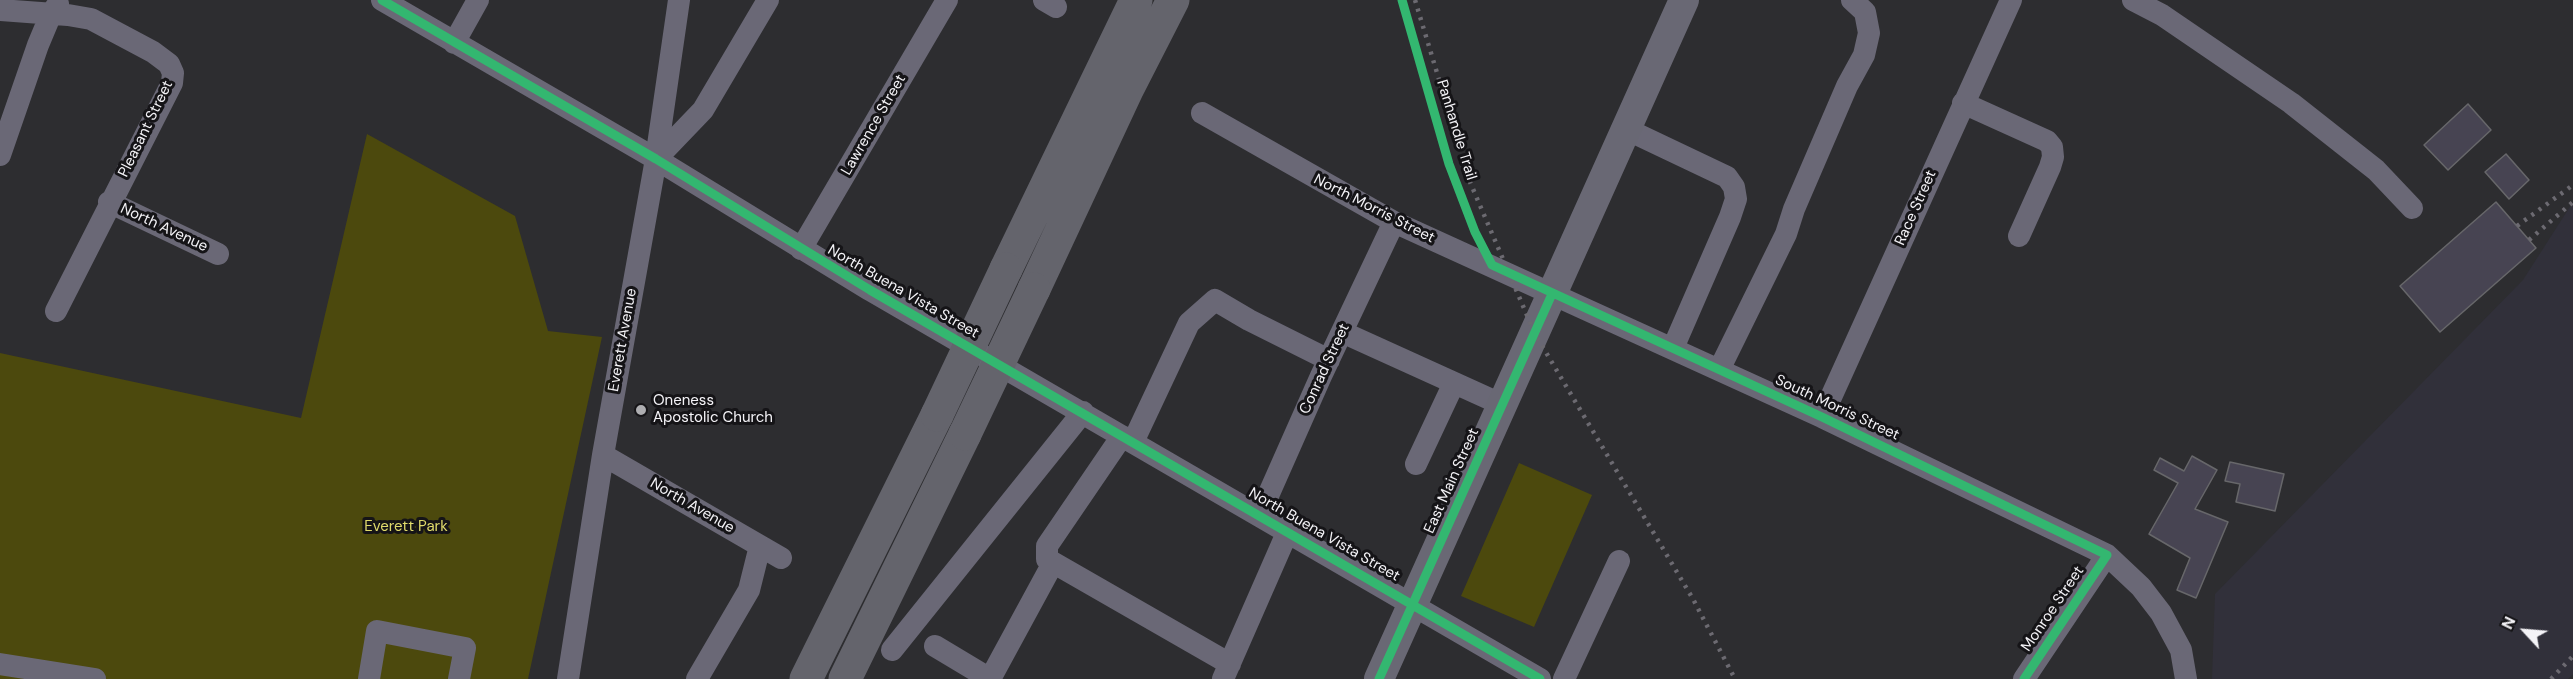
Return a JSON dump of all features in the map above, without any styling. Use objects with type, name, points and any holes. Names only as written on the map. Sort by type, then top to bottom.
[{"type":"highway","points":[[806,679],[937,415],[1136,0]]},
{"type":"highway","points":[[845,679],[1034,289],[1127,90],[1173,0]]},
{"type":"main road","name":"East Main Street","points":[[1379,679],[1535,334],[1680,1]]},
{"type":"street","name":"North Buena Vista Street","points":[[382,0],[656,159],[801,249],[1083,411],[1287,533],[1540,679]]},
{"type":"street","points":[[454,43],[478,0]]},
{"type":"street","name":"Everett Avenue","points":[[568,679],[603,455],[656,159],[679,0]]},
{"type":"street","points":[[656,159],[703,110],[768,0]]},
{"type":"street","name":"Lawrence Street","points":[[801,249],[947,0]]},
{"type":"street","name":"Race Street","points":[[1822,417],[2011,0]]},
{"type":"street","points":[[2133,0],[2166,7],[2376,170],[2412,208]]},
{"type":"street","points":[[1719,370],[1786,234],[1794,209],[1847,86],[1864,55],[1869,33],[1865,12],[1855,1]]},
{"type":"street","points":[[0,10],[56,7],[0,155]]},
{"type":"street","name":"Pleasant Street","points":[[56,7],[91,19],[153,52],[171,68],[172,83],[56,311]]},
{"type":"street","points":[[1963,103],[2047,141],[2052,147],[2053,157],[2019,236]]},
{"type":"street","name":"North Morris Street","points":[[1202,113],[1394,222],[1552,294]]},
{"type":"street","points":[[1626,129],[1727,177],[1734,187],[1736,198],[1730,217],[1672,348]]},
{"type":"street","name":"North Avenue","points":[[110,202],[218,254]]},
{"type":"street","name":"Conrad Street","points":[[1259,516],[1394,222]]},
{"type":"street","name":"South Morris Street","points":[[1552,294],[1822,417],[2107,555],[2141,587],[2161,613],[2181,650],[2186,679]]},
{"type":"street","points":[[1287,533],[1226,671],[1047,559],[1047,546],[1127,439],[1189,323],[1215,300],[1249,320],[1329,360]]},
{"type":"street","points":[[1342,332],[1503,405]]},
{"type":"street","points":[[1416,464],[1454,383]]},
{"type":"street","points":[[892,650],[1083,411]]},
{"type":"street","name":"North Avenue","points":[[603,455],[781,558]]},
{"type":"street","points":[[697,679],[750,590],[760,546]]},
{"type":"street","name":"Monroe Street","points":[[2024,679],[2107,555]]},
{"type":"street","points":[[1564,679],[1619,561]]},
{"type":"street","points":[[935,646],[990,679],[1053,563]]},
{"type":"street","points":[[375,678],[377,631],[465,648],[459,679]]},
{"type":"street","points":[[0,664],[95,679]]},
{"type":"shaded area","points":[[2573,202],[2573,674],[2568,679],[2212,679],[2215,594],[2523,280]]},
{"type":"green space","name":"Everett Park","points":[[367,134],[515,216],[548,331],[602,337],[528,679],[0,679],[0,353],[301,418]]},
{"type":"green space","points":[[1519,463],[1592,495],[1534,627],[1461,596]]},
{"type":"building","points":[[2468,104],[2491,130],[2448,170],[2424,145]]},
{"type":"building","points":[[2506,154],[2529,180],[2509,199],[2485,172]]},
{"type":"building","points":[[2496,202],[2536,248],[2440,332],[2400,286]]},
{"type":"building","points":[[2192,456],[2217,470],[2195,509],[2228,522],[2196,598],[2177,590],[2190,558],[2149,534],[2178,483],[2154,470],[2160,458],[2184,471]]},
{"type":"building","points":[[2230,462],[2284,474],[2275,511],[2236,502],[2240,484],[2225,481]]},
{"type":"railway","points":[[1415,0],[1470,182],[1535,334],[1693,599],[1735,679]]},
{"type":"railway","points":[[2517,226],[2573,185]]},
{"type":"railway","points":[[2529,240],[2573,202]]},
{"type":"railway","points":[[2551,679],[2573,656]]},
{"type":"cycle path","points":[[382,0],[656,159],[870,290],[1540,679]]},
{"type":"cycle path","name":"Panhandle Trail","points":[[1402,0],[1449,164],[1475,232],[1492,265],[1822,417],[2107,555],[2024,679]]},
{"type":"cycle path","points":[[1379,679],[1552,294]]},
{"type":"place","name":"Oneness Apostolic Church","points":[[641,410]]}]
